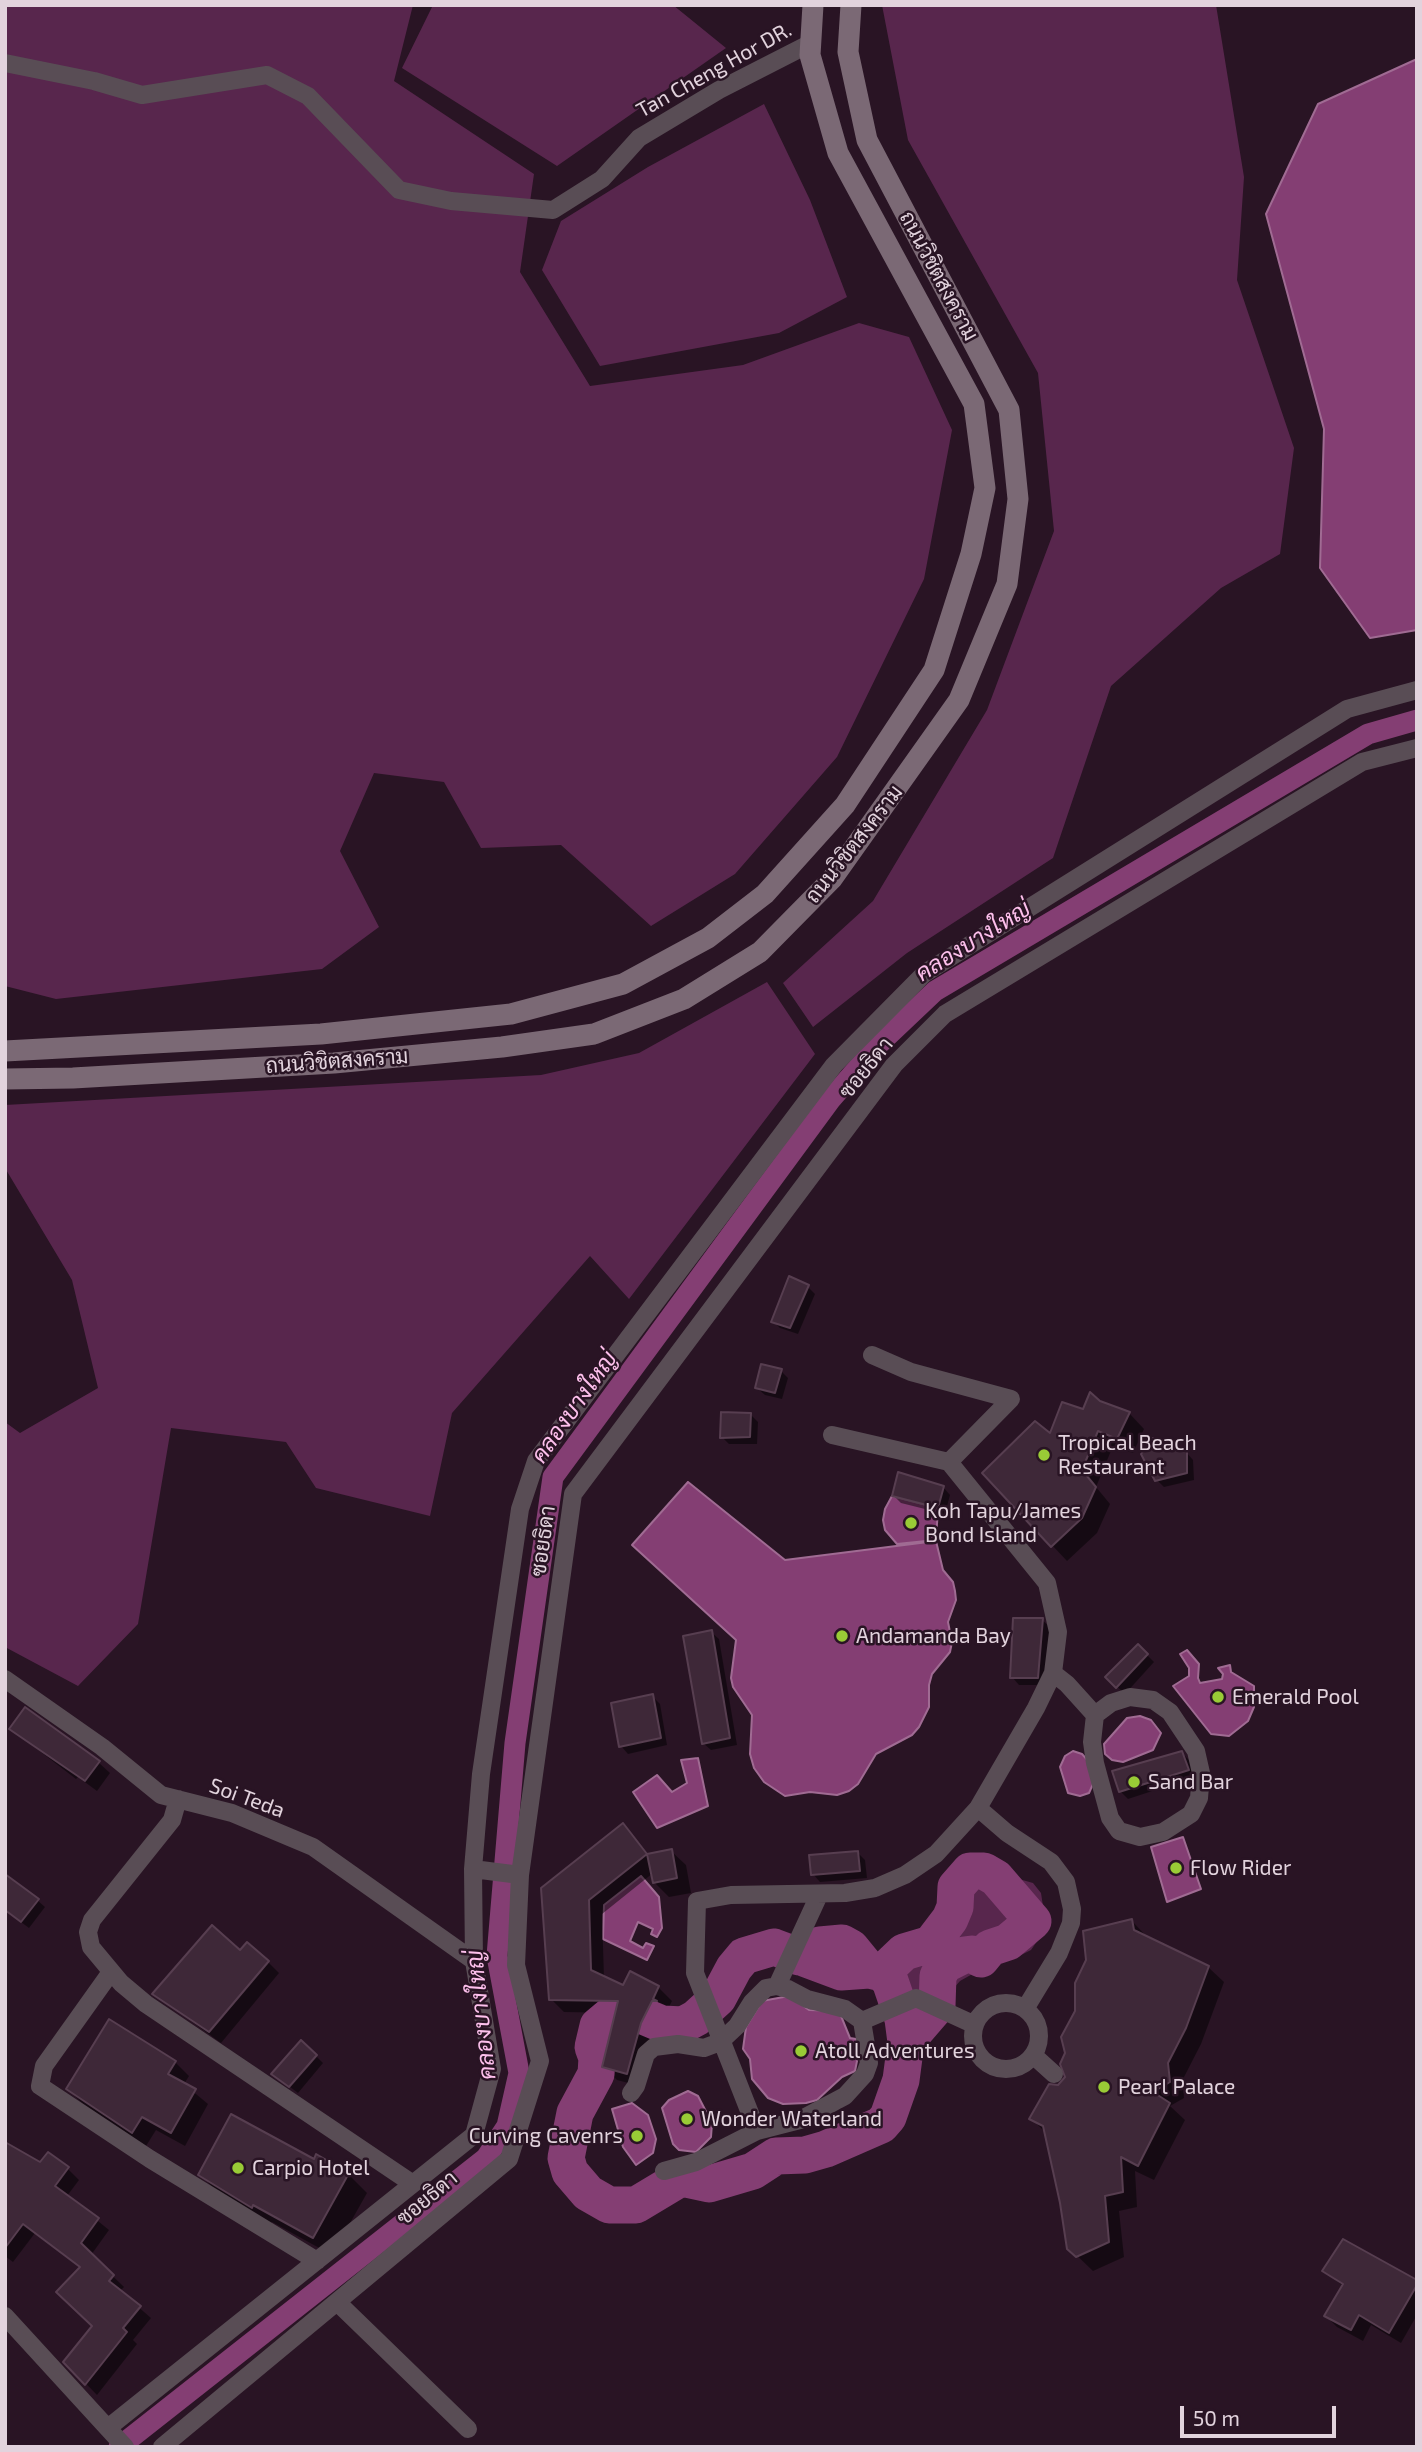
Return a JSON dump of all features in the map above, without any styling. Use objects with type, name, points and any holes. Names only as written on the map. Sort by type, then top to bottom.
[{"type":"main road","name":"ถนนวิชิตสงคราม","points":[[5,1051],[321,1034],[498,1016],[623,984],[708,938],[765,894],[845,806],[933,670],[971,554],[985,488],[974,404],[838,153],[810,55],[813,5]]},
{"type":"main road","name":"ถนนวิชิตสงคราม","points":[[5,1079],[74,1079],[334,1063],[502,1047],[594,1034],[684,999],[760,952],[832,879],[959,700],[1007,584],[1018,499],[1009,410],[867,140],[848,52],[851,5]]},
{"type":"street","name":"Tan Cheng Hor DR.","points":[[5,63],[94,81],[142,96],[267,75],[308,96],[399,190],[451,201],[553,210],[602,179],[639,138],[719,90],[811,43]]},
{"type":"street","points":[[109,2427],[474,2135],[492,2069],[474,1961],[473,1869],[481,1774],[520,1509],[536,1461],[834,1065],[925,972],[1347,709],[1417,690]]},
{"type":"street","name":"ซอยธิดา","points":[[162,2447],[509,2159],[540,2061],[516,1965],[520,1875],[573,1494],[894,1065],[945,1014],[1362,762],[1417,748]]},
{"type":"street","points":[[872,1355],[911,1372],[1011,1399],[948,1462]]},
{"type":"street","points":[[757,2131],[695,1973],[696,1901],[731,1895],[816,1903],[875,1888],[905,1875],[936,1854],[978,1808],[1036,1708],[1053,1673],[1058,1632],[1047,1583],[948,1462],[832,1435]]},
{"type":"street","points":[[1053,1673],[1067,1684],[1095,1715],[1092,1742],[1096,1763],[1110,1818],[1119,1831],[1140,1837],[1163,1832],[1191,1814],[1199,1798],[1201,1773],[1196,1751],[1170,1712],[1153,1700],[1130,1697],[1111,1703],[1095,1715]]},
{"type":"street","name":"Soi Teda","points":[[5,1679],[102,1747],[162,1795],[232,1813],[313,1847],[474,1961]]},
{"type":"street","points":[[178,1799],[172,1820],[89,1926],[91,1947],[111,1972],[159,2013],[413,2184]]},
{"type":"street","points":[[978,1808],[1007,1833],[1051,1862],[1066,1882],[1072,1909],[1071,1923],[1059,1953],[1025,2009]]},
{"type":"street","points":[[473,1869],[520,1875]]},
{"type":"street","points":[[631,2093],[636,2087],[646,2054],[654,2047],[678,2044],[704,2048],[718,2036],[737,2026],[752,2002],[780,1979],[816,1903]]},
{"type":"street","points":[[111,1972],[44,2066],[40,2086],[150,2159],[317,2261]]},
{"type":"street","points":[[780,1979],[807,1999],[845,2009],[867,2019],[916,1998],[971,2023]]},
{"type":"street","points":[[1012,2004],[1025,2009],[1036,2023],[1038,2033],[1033,2055],[1016,2067],[995,2067],[977,2054],[971,2023],[991,2006],[1012,2004]]},
{"type":"street","points":[[664,2171],[696,2162],[757,2131],[800,2120],[829,2106],[858,2084],[869,2063],[867,2019]]},
{"type":"street","points":[[1033,2055],[1054,2074]]},
{"type":"street","points":[[337,2302],[468,2429]]},
{"type":"street","points":[[5,2316],[125,2447]]},
{"type":"shaded area","points":[[5,5],[413,5],[394,81],[534,174],[520,272],[590,386],[743,365],[859,323],[909,337],[952,430],[924,579],[837,757],[735,874],[651,926],[561,845],[481,848],[444,782],[374,773],[340,851],[379,927],[322,969],[56,999],[5,986]]},
{"type":"shaded area","points":[[433,5],[673,5],[726,48],[557,166],[402,68]]},
{"type":"shaded area","points":[[882,5],[1216,5],[1244,177],[1237,280],[1294,448],[1280,554],[1221,588],[1111,686],[1053,858],[907,953],[813,1027],[783,983],[873,901],[987,710],[1054,531],[1038,373],[908,140]]},
{"type":"shaded area","points":[[1417,59],[1417,630],[1370,638],[1320,568],[1324,429],[1266,214],[1318,104]]},
{"type":"shaded area","points":[[764,104],[810,200],[847,297],[779,333],[600,366],[542,270],[561,221],[648,167]]},
{"type":"shaded area","points":[[767,982],[815,1054],[629,1299],[590,1256],[452,1413],[430,1516],[316,1488],[286,1442],[171,1428],[138,1624],[78,1686],[5,1647],[5,1422],[20,1433],[98,1388],[72,1280],[5,1168],[5,1105],[541,1075],[639,1053]]},
{"type":"shaded area","name":"Andamanda Bay","points":[[688,1482],[785,1560],[936,1541],[943,1570],[953,1582],[955,1591],[956,1600],[948,1622],[952,1642],[950,1652],[932,1674],[929,1707],[919,1727],[912,1735],[876,1754],[858,1784],[849,1791],[837,1795],[810,1792],[785,1796],[764,1782],[754,1768],[750,1754],[752,1715],[733,1687],[731,1678],[736,1640],[632,1545]]},
{"type":"shaded area","name":"Koh Tapu/James Bond Island","points":[[892,1496],[938,1508],[936,1540],[897,1544],[885,1530],[883,1520]]},
{"type":"shaded area","name":"Emerald Pool","points":[[1187,1650],[1199,1664],[1200,1683],[1222,1679],[1223,1674],[1218,1668],[1230,1665],[1231,1672],[1254,1686],[1254,1707],[1248,1721],[1229,1736],[1211,1734],[1173,1686],[1189,1676],[1189,1668],[1180,1654]]},
{"type":"shaded area","points":[[1140,1716],[1151,1720],[1161,1733],[1153,1750],[1123,1762],[1112,1760],[1105,1754],[1104,1744],[1127,1718]]},
{"type":"shaded area","points":[[1073,1751],[1082,1754],[1091,1764],[1093,1784],[1089,1793],[1080,1796],[1068,1793],[1060,1767],[1065,1756]]},
{"type":"shaded area","points":[[698,1758],[708,1806],[657,1828],[633,1792],[657,1775],[672,1792],[687,1783],[681,1760]]},
{"type":"shaded area","name":"Flow Rider","points":[[1183,1837],[1201,1889],[1167,1902],[1151,1847]]},
{"type":"shaded area","points":[[972,1857],[987,1863],[996,1878],[1033,1883],[1041,1893],[1043,1906],[1033,1921],[1040,1937],[1031,1950],[1019,1956],[1000,1963],[981,1960],[976,1972],[960,1981],[906,2042],[896,1994],[882,1973],[904,1952],[932,1944],[940,1931],[939,1899],[944,1885],[962,1859]]},
{"type":"shaded area","points":[[641,1876],[659,1897],[662,1928],[657,1937],[651,1934],[653,1929],[638,1922],[630,1941],[643,1948],[646,1943],[654,1946],[647,1960],[603,1939],[604,1905]]},
{"type":"shaded area","name":"Atoll Adventures","points":[[789,1996],[809,2010],[839,2011],[850,2038],[856,2039],[858,2056],[855,2071],[842,2077],[817,2100],[806,2103],[783,2104],[768,2098],[752,2079],[750,2059],[743,2049],[746,2027],[762,2001]]},
{"type":"shaded area","name":"Wonder Waterland","points":[[688,2091],[698,2096],[712,2123],[711,2137],[696,2152],[679,2150],[673,2144],[662,2108],[669,2100]]},
{"type":"shaded area","name":"Curving Cavenrs","points":[[632,2103],[648,2115],[656,2139],[653,2153],[636,2165],[623,2147],[612,2109]]},
{"type":"building","points":[[789,1276],[809,1285],[790,1328],[771,1322]]},
{"type":"building","points":[[761,1364],[782,1369],[775,1393],[755,1388]]},
{"type":"building","name":"Tropical Beach Restaurant","points":[[1090,1392],[1100,1401],[1130,1412],[1117,1439],[1098,1431],[1082,1470],[1096,1487],[1082,1518],[1051,1547],[982,1473],[1035,1421],[1050,1433],[1062,1402],[1083,1409]]},
{"type":"building","points":[[721,1412],[751,1413],[750,1437],[720,1438]]},
{"type":"building","points":[[1153,1438],[1187,1451],[1187,1473],[1155,1481],[1141,1454]]},
{"type":"building","points":[[898,1472],[944,1486],[938,1508],[892,1496]]},
{"type":"building","points":[[1013,1618],[1043,1618],[1038,1678],[1010,1678]]},
{"type":"building","points":[[712,1630],[730,1738],[702,1744],[683,1636]]},
{"type":"building","points":[[1138,1644],[1148,1654],[1116,1688],[1105,1677]]},
{"type":"building","points":[[653,1694],[661,1738],[619,1747],[611,1703]]},
{"type":"building","points":[[25,1707],[100,1761],[85,1781],[9,1729]]},
{"type":"building","name":"Sand Bar","points":[[1182,1751],[1189,1770],[1119,1792],[1112,1771]]},
{"type":"building","points":[[623,1823],[647,1854],[589,1900],[591,1970],[623,1985],[630,1971],[659,1986],[653,1999],[657,2001],[652,2001],[641,2023],[627,2074],[602,2067],[618,2001],[549,2000],[541,1888]]},
{"type":"building","points":[[672,1849],[677,1878],[653,1883],[647,1854]]},
{"type":"building","points":[[858,1851],[860,1871],[811,1875],[809,1855]]},
{"type":"building","points":[[5,1874],[39,1899],[21,1922],[5,1910]]},
{"type":"building","name":"Pearl Palace","points":[[1132,1919],[1134,1930],[1209,1966],[1186,2028],[1168,2063],[1170,2082],[1153,2092],[1170,2103],[1138,2166],[1121,2157],[1123,2192],[1105,2196],[1109,2242],[1076,2257],[1067,2249],[1043,2126],[1029,2119],[1049,2084],[1058,2085],[1065,2077],[1060,2064],[1065,2053],[1061,2037],[1075,2011],[1075,1983],[1086,1960],[1083,1931]]},
{"type":"building","points":[[212,1925],[240,1950],[247,1942],[269,1961],[209,2032],[152,1994]]},
{"type":"building","points":[[109,2019],[176,2061],[168,2074],[196,2089],[171,2133],[142,2117],[132,2133],[66,2089]]},
{"type":"building","points":[[301,2040],[317,2055],[289,2087],[271,2074]]},
{"type":"building","points":[[231,2114],[314,2159],[316,2154],[349,2173],[313,2238],[253,2205],[252,2208],[198,2175]]},
{"type":"building","points":[[5,2142],[40,2162],[48,2152],[69,2167],[55,2186],[99,2218],[81,2243],[114,2275],[109,2281],[141,2306],[123,2328],[127,2332],[85,2385],[63,2362],[92,2326],[56,2292],[80,2267],[23,2224],[5,2248]]},
{"type":"building","points":[[1343,2239],[1417,2280],[1417,2285],[1389,2333],[1359,2315],[1351,2330],[1324,2316],[1343,2284],[1322,2271]]},
{"type":"waterway","name":"คลองบางใหญ่","points":[[119,2447],[486,2158],[507,2126],[519,2073],[497,1956],[515,1743],[553,1477],[831,1099],[878,1045],[935,991],[1368,734],[1417,720]]},
{"type":"waterway","points":[[882,1973],[904,1952],[931,1944],[950,1919],[955,1907],[956,1887],[970,1871],[984,1871],[996,1878],[1033,1921],[1008,1942],[990,1948],[981,1959],[972,1954],[964,1955],[944,1965],[938,1976],[937,2006],[906,2042]]},
{"type":"waterway","points":[[799,1957],[820,1945],[842,1943],[851,1948],[869,1970]]},
{"type":"waterway","points":[[774,1947],[841,1972],[869,1970],[882,1973],[890,1981],[903,2019],[906,2042],[901,2080],[888,2117],[881,2125],[826,2149],[805,2155],[776,2156],[753,2171],[709,2184],[681,2178],[636,2205],[609,2205],[588,2193],[570,2172],[566,2158],[575,2113],[596,2074],[597,2058],[593,2047],[598,2026],[617,2010],[629,2010],[662,2024],[683,2025],[696,2018],[718,1998],[734,1968],[744,1956],[774,1947]]},
{"type":"place","name":"Tropical Beach Restaurant","points":[[1044,1455]]},
{"type":"place","name":"Koh Tapu/James Bond Island","points":[[911,1523]]},
{"type":"place","name":"Andamanda Bay","points":[[842,1636]]},
{"type":"place","name":"Emerald Pool","points":[[1218,1697]]},
{"type":"place","name":"Sand Bar","points":[[1134,1782]]},
{"type":"place","name":"Flow Rider","points":[[1176,1868]]},
{"type":"place","name":"Atoll Adventures","points":[[801,2051]]},
{"type":"place","name":"Pearl Palace","points":[[1104,2087]]},
{"type":"place","name":"Wonder Waterland","points":[[687,2119]]},
{"type":"place","name":"Curving Cavenrs","points":[[637,2136]]},
{"type":"place","name":"Carpio Hotel","points":[[238,2168]]}]
